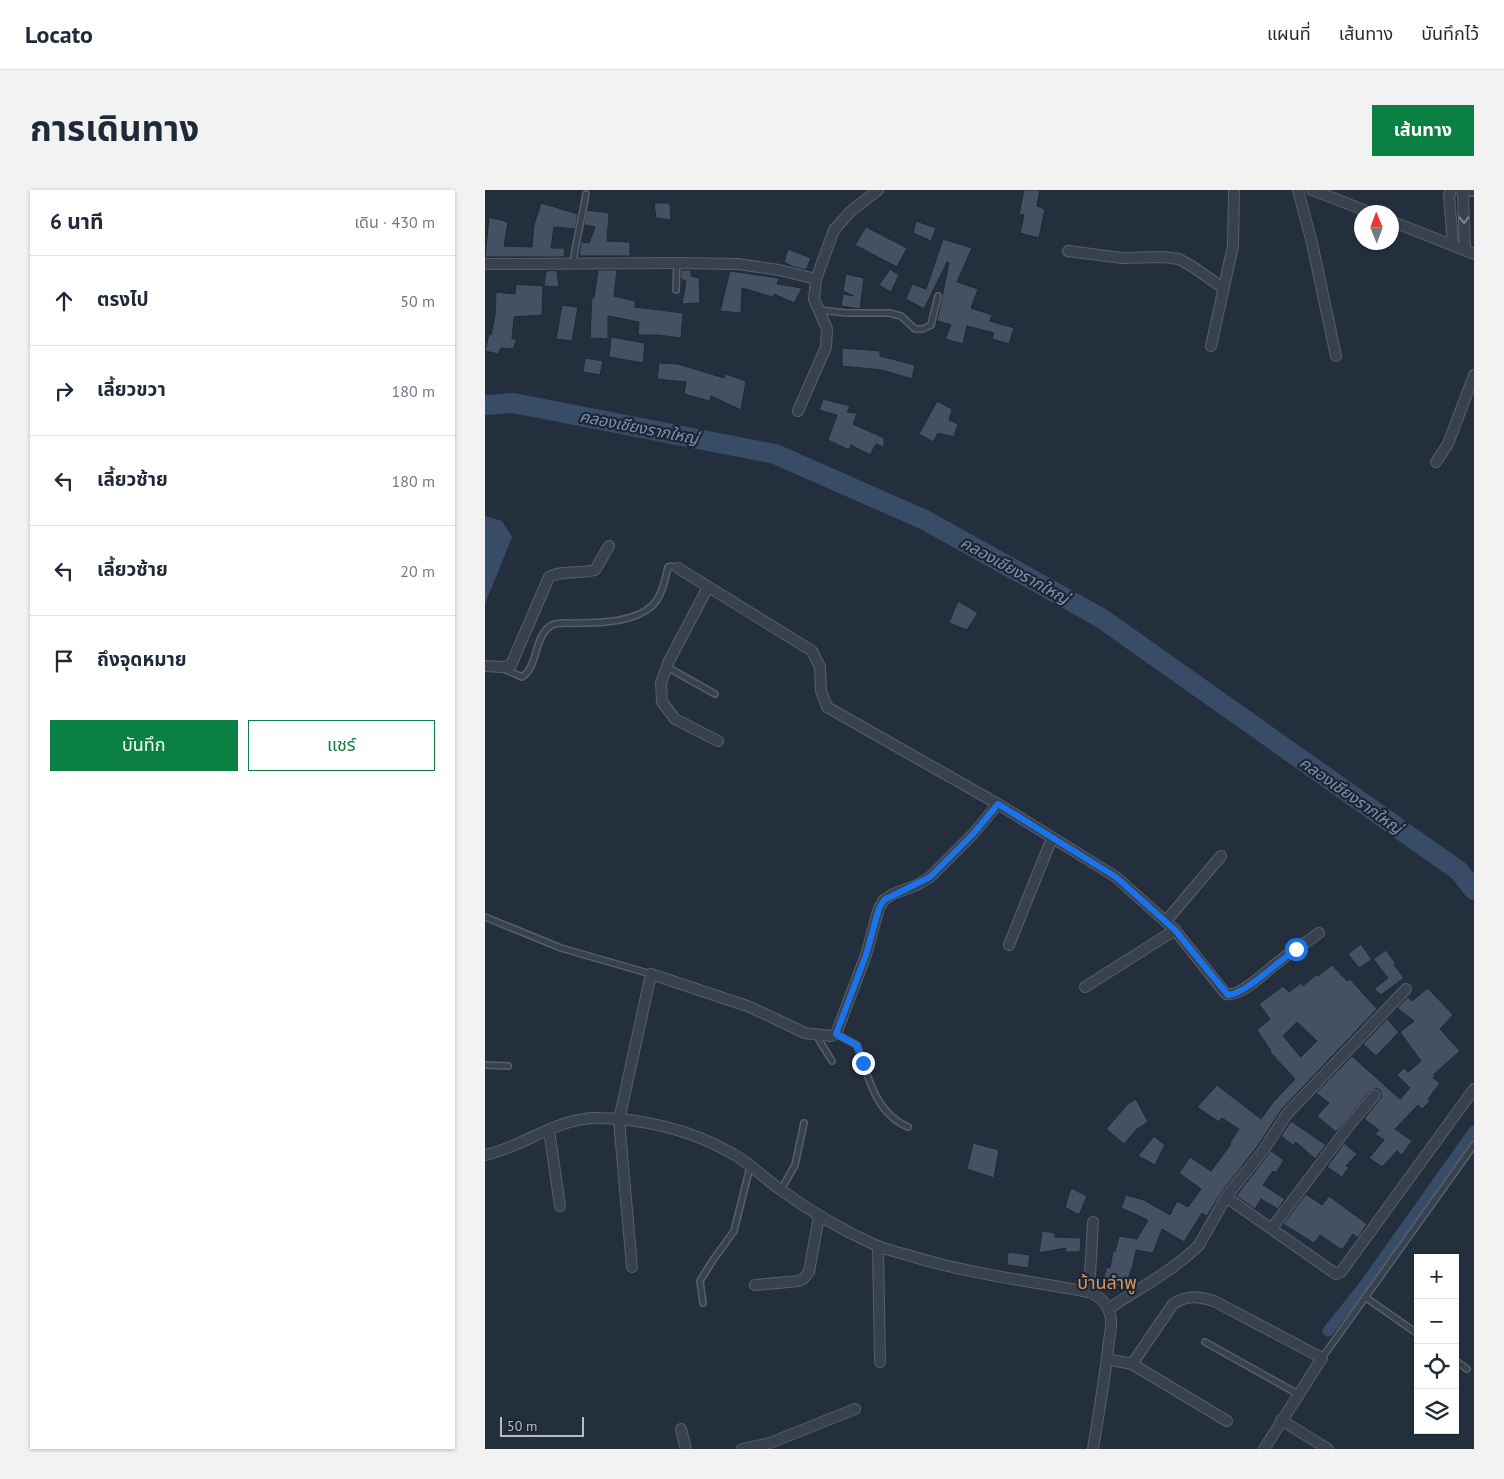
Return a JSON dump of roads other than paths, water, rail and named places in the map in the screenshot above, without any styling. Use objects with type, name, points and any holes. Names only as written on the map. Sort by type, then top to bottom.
[{"type":"street","points":[[798,411],[826,347],[827,329],[813,299],[816,279],[834,230],[851,211],[878,190]]},
{"type":"street","points":[[1211,346],[1233,246],[1234,190]]},
{"type":"street","points":[[1298,190],[1312,243],[1336,356]]},
{"type":"street","points":[[1312,190],[1354,206]]},
{"type":"street","points":[[1451,190],[1449,195],[1453,245]]},
{"type":"street","points":[[1399,224],[1470,252],[1466,192]]},
{"type":"street","points":[[1068,251],[1122,258],[1163,256],[1179,259],[1223,288]]},
{"type":"street","points":[[485,264],[738,264],[779,270],[816,279]]},
{"type":"street","points":[[1436,462],[1449,444],[1474,375]]},
{"type":"street","points":[[485,666],[502,667],[511,665],[549,577],[595,570],[609,546]]},
{"type":"street","points":[[678,568],[812,651],[820,667],[821,691],[827,707],[998,804],[1116,877],[1175,930],[1226,994],[1230,995],[1258,979],[1319,933]]},
{"type":"street","points":[[707,587],[661,683],[662,702],[675,719],[718,741]]},
{"type":"street","points":[[632,1267],[619,1120],[651,974],[750,1007],[794,1029],[831,1036],[836,1034],[866,955],[879,908],[884,900],[930,877],[973,834],[998,804]]},
{"type":"street","points":[[1009,945],[1052,838]]},
{"type":"street","points":[[1165,921],[1221,856]]},
{"type":"street","points":[[1085,987],[1175,930]]},
{"type":"street","points":[[1107,1309],[1176,1264],[1199,1245],[1226,1197],[1263,1151],[1287,1114],[1405,989]]},
{"type":"street","points":[[1226,1197],[1336,1274],[1341,1272],[1474,1089]]},
{"type":"street","points":[[1272,1228],[1347,1129],[1375,1096]]},
{"type":"street","points":[[485,1156],[513,1147],[569,1121],[595,1118],[619,1120],[687,1132],[733,1154],[819,1216],[845,1231],[878,1246],[947,1267],[1097,1295],[1103,1301],[1110,1314],[1111,1323],[1093,1449]]},
{"type":"street","points":[[549,1130],[560,1206]]},
{"type":"street","points":[[755,1285],[799,1281],[806,1277],[809,1272],[819,1216]]},
{"type":"street","points":[[1089,1292],[1093,1222]]},
{"type":"street","points":[[878,1246],[880,1362]]},
{"type":"street","points":[[1132,1364],[1173,1304],[1182,1298],[1200,1296],[1214,1301],[1322,1358],[1264,1449]]},
{"type":"street","points":[[1107,1359],[1132,1364],[1227,1421]]},
{"type":"street","points":[[742,1449],[770,1443],[855,1409]]},
{"type":"street","points":[[1281,1420],[1328,1449]]},
{"type":"street","points":[[681,1429],[686,1449]]},
{"type":"lane","points":[[573,264],[576,241],[583,216],[585,194]]},
{"type":"lane","points":[[676,290],[677,263]]},
{"type":"lane","points":[[818,310],[846,313],[889,313],[901,316],[915,329],[923,329],[931,325],[938,296]]},
{"type":"lane","points":[[502,667],[522,677],[530,669],[544,632],[553,625],[561,622],[606,623],[622,620],[652,606],[661,593],[668,567],[678,568]]},
{"type":"lane","points":[[667,668],[715,694]]},
{"type":"lane","points":[[485,917],[561,948],[651,974]]},
{"type":"lane","points":[[816,1034],[832,1061]]},
{"type":"lane","points":[[836,1034],[857,1045],[879,1102],[893,1119],[909,1127]]},
{"type":"lane","points":[[485,1065],[508,1066]]},
{"type":"lane","points":[[781,1190],[795,1165],[804,1124]]},
{"type":"lane","points":[[1322,1358],[1474,1145]]},
{"type":"lane","points":[[703,1303],[700,1281],[734,1231],[750,1166]]},
{"type":"lane","points":[[1365,1297],[1414,1331]]},
{"type":"lane","points":[[1205,1342],[1298,1394]]},
{"type":"lane","points":[[1459,1363],[1467,1369]]},
{"type":"water","points":[[485,516],[502,521],[512,537],[485,604]]},
{"type":"waterway","name":"คลองเชียงรากใหญ่","points":[[485,405],[513,403],[775,454],[925,520],[1101,618],[1459,871],[1474,890]]},
{"type":"waterway","points":[[1328,1331],[1364,1286],[1474,1131]]},
{"type":"district","name":"บ้านลำพู","points":[[1107,1283]]}]
